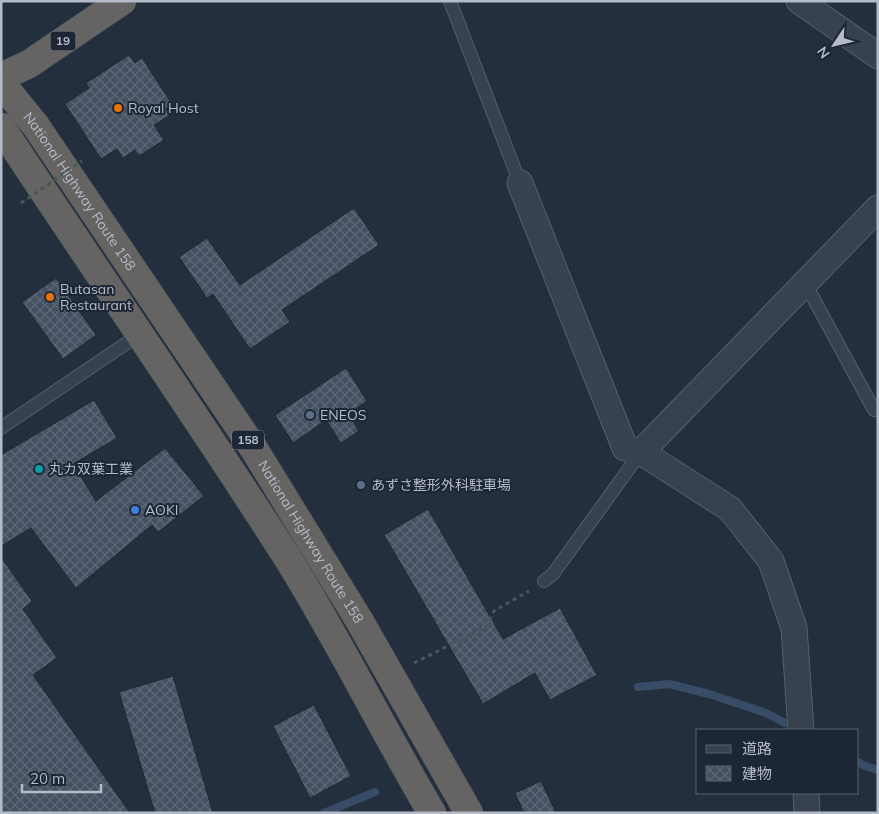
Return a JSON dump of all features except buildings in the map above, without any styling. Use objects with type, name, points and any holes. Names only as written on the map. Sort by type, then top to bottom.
[{"type":"highway","name":"19","points":[[1,77],[29,64],[122,1]]},
{"type":"highway","name":"National Highway Route 158","points":[[1,83],[36,126],[254,449],[359,620],[469,813]]},
{"type":"highway","name":"National Highway Route 158","points":[[1,127],[286,555],[332,631],[402,763],[432,813]]},
{"type":"street","points":[[799,1],[878,56]]},
{"type":"street","points":[[520,183],[625,448],[641,452],[730,509],[771,561],[794,628],[801,729]]},
{"type":"street","points":[[641,452],[878,208]]},
{"type":"street","points":[[806,794],[807,813]]},
{"type":"lane","points":[[450,1],[520,183]]},
{"type":"lane","points":[[805,283],[874,410]]},
{"type":"lane","points":[[1,428],[140,334]]},
{"type":"lane","points":[[544,581],[553,574],[641,452]]},
{"type":"path","points":[[21,203],[82,161]]},
{"type":"path","points":[[411,664],[486,628],[494,611],[544,581]]},
{"type":"waterway","points":[[638,687],[669,684],[709,694],[766,713],[785,723]]},
{"type":"waterway","points":[[859,763],[878,770]]},
{"type":"waterway","points":[[324,813],[375,792]]},
{"type":"place","name":"Royal Host","points":[[118,108]]},
{"type":"place","name":"Butasan Restaurant","points":[[50,297]]},
{"type":"place","name":"ENEOS","points":[[310,415]]},
{"type":"place","name":"丸カ双葉工業","points":[[39,469]]},
{"type":"place","name":"あずさ整形外科駐車場","points":[[361,485]]},
{"type":"place","name":"AOKI","points":[[135,510]]}]
